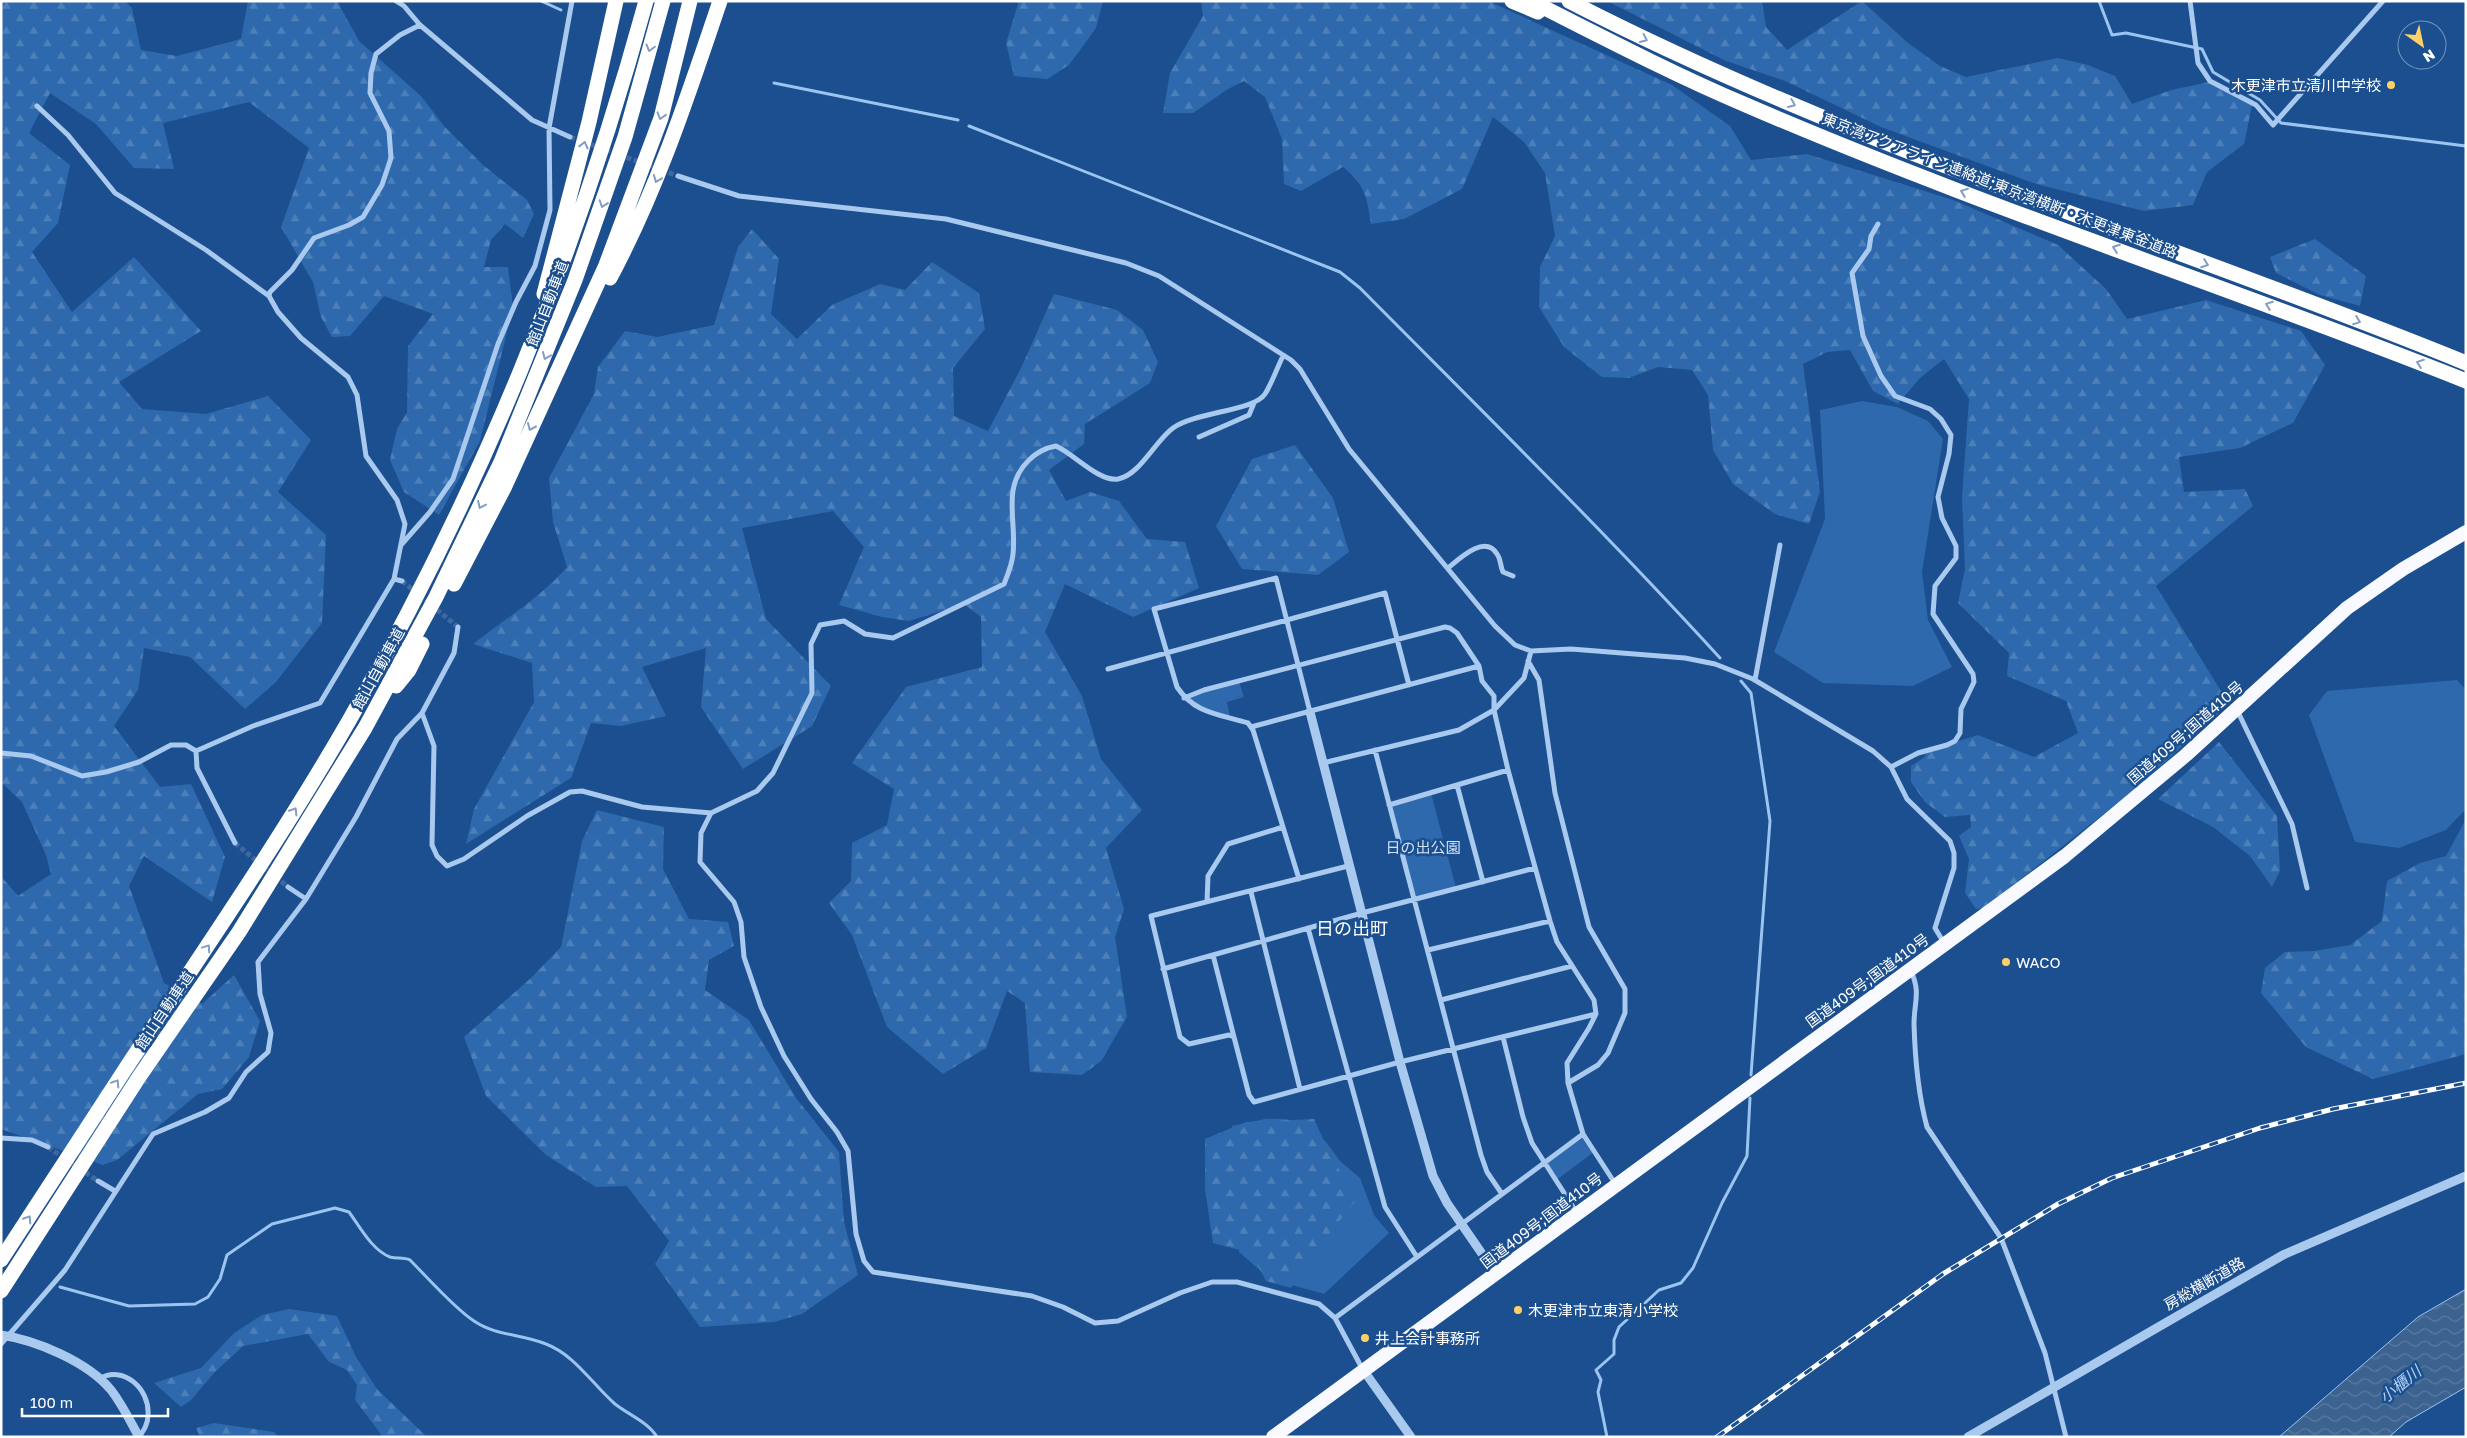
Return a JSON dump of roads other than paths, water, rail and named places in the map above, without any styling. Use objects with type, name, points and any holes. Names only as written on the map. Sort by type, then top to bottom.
[{"type":"highway","points":[[532,344],[589,122],[616,1]]},
{"type":"highway","name":"館山自動車道","points":[[1,1260],[125,1069],[225,922],[350,720],[421,589],[454,522],[532,344],[578,223],[609,132],[646,1]]},
{"type":"highway","name":"館山自動車道","points":[[1,1291],[139,1077],[239,932],[365,728],[436,597],[501,462],[548,350],[625,138],[663,1]]},
{"type":"highway","points":[[365,728],[409,670],[504,486],[606,265],[661,118],[690,1]]},
{"type":"highway","points":[[550,384],[609,280],[649,198],[674,135],[720,1]]},
{"type":"highway","points":[[1512,1],[1609,40]]},
{"type":"highway","name":"東京湾アクアライン連絡道;東京湾横断・木更津東金道路","points":[[1531,1],[1744,105],[1846,146],[2466,381]]},
{"type":"highway","name":"東京湾アクアライン連絡道;東京湾横断・木更津東金道路","points":[[1569,1],[1620,28],[1856,131],[2466,363]]},
{"type":"highway","points":[[1578,1],[1620,28]]},
{"type":"highway","name":"国道409号;国道410号","points":[[1273,1437],[2064,856],[2186,755],[2347,608],[2403,568],[2466,532]]},
{"type":"street","points":[[396,1],[404,6],[420,25],[532,120],[570,138]]},
{"type":"street","points":[[401,545],[430,512],[453,479],[498,344],[516,302],[535,266],[550,210],[549,128],[572,1]]},
{"type":"street","points":[[2190,1],[2198,64],[2210,81],[2256,105],[2274,125],[2383,1]]},
{"type":"street","points":[[269,296],[270,292],[292,270],[314,238],[364,217],[382,185],[391,158],[389,131],[370,93],[371,73],[376,54],[400,35],[420,25]]},
{"type":"street","points":[[37,106],[68,135],[115,193],[206,250],[269,296],[278,312],[301,338],[348,377],[357,395],[366,456],[397,500],[405,524],[394,579],[320,703],[253,726],[196,751]]},
{"type":"street","points":[[678,176],[739,196],[946,219],[1126,263],[1160,276],[1291,360],[1300,369],[1349,449],[1506,638],[1515,645],[1531,651],[1571,649],[1684,658],[1715,664],[1755,680],[1872,751],[1891,767],[1908,799],[1950,841],[1954,852],[1951,881],[1935,928],[1945,944]]},
{"type":"street","points":[[1878,224],[1871,236],[1869,249],[1852,272],[1863,336],[1881,376],[1895,396],[1930,409],[1941,419],[1950,435],[1949,454],[1938,497],[1942,518],[1956,546],[1956,558],[1935,586],[1933,614],[1973,674],[1974,682],[1962,709],[1960,733],[1955,741],[1947,746],[1918,753],[1891,767]]},
{"type":"street","points":[[422,713],[434,746],[432,845],[437,856],[446,866],[464,859],[527,816],[570,792],[582,791],[642,807],[711,813],[757,791],[773,774],[812,693],[811,644],[820,624],[844,621],[865,634],[893,638],[1004,584],[1010,572],[1013,553],[1011,504],[1014,484],[1021,467],[1036,452],[1056,446],[1070,452],[1101,476],[1117,479],[1127,476],[1138,468],[1166,435],[1186,420],[1254,403],[1264,396],[1283,356]]},
{"type":"street","points":[[1199,437],[1249,414],[1254,403]]},
{"type":"street","points":[[1755,680],[1780,545]]},
{"type":"street","points":[[1448,568],[1468,551],[1488,546],[1494,548],[1499,556],[1503,572],[1514,576]]},
{"type":"street","points":[[1299,879],[1258,741],[1251,727],[1248,723],[1196,707],[1184,698],[1177,687],[1154,609],[1276,578],[1348,866],[1400,1062],[1433,1176],[1461,1224],[1496,1274]]},
{"type":"street","points":[[394,579],[402,581]]},
{"type":"street","points":[[1108,669],[1385,593],[1409,684]]},
{"type":"street","points":[[1,1344],[4,1335],[65,1270],[153,1134],[205,1112],[229,1098],[246,1072],[268,1052],[271,1033],[260,994],[258,962],[306,899],[356,817],[397,739],[422,713],[454,653],[458,628]]},
{"type":"street","points":[[1184,698],[1204,690],[1397,640],[1450,628],[1456,633],[1478,666],[1482,681],[1494,696],[1494,710],[1508,770],[1534,868],[1557,942],[1594,1000],[1596,1014],[1567,1063],[1568,1083],[1583,1134],[1616,1184]]},
{"type":"street","points":[[1322,763],[1459,730],[1494,710],[1524,678],[1531,651]]},
{"type":"street","points":[[1528,662],[1539,680],[1555,793],[1589,927],[1624,989],[1625,1013],[1608,1053],[1598,1065],[1568,1083]]},
{"type":"street","points":[[1251,727],[1478,666]]},
{"type":"street","points":[[2237,710],[2292,824],[2307,888]]},
{"type":"street","points":[[1,753],[31,756],[82,776],[106,772],[138,762],[171,745],[186,745],[196,751]]},
{"type":"street","points":[[1375,750],[1481,1155],[1487,1172],[1502,1194]]},
{"type":"street","points":[[196,751],[197,768],[235,843]]},
{"type":"street","points":[[1390,805],[1508,770]]},
{"type":"street","points":[[1457,785],[1483,882]]},
{"type":"street","points":[[711,813],[701,833],[700,862],[734,902],[741,922],[744,956],[761,1007],[784,1056],[811,1099],[837,1132],[848,1151],[856,1234],[864,1261],[873,1272],[1032,1296],[1063,1307],[1095,1323],[1118,1321],[1180,1293],[1212,1282],[1237,1282],[1319,1304],[1335,1318],[1364,1371],[1411,1437]]},
{"type":"street","points":[[1207,902],[1208,876],[1228,844],[1283,827]]},
{"type":"street","points":[[1234,1037],[1229,1035],[1195,1044],[1185,1042],[1180,1037],[1151,916],[1348,866]]},
{"type":"street","points":[[1163,969],[1362,913],[1534,868]]},
{"type":"street","points":[[288,887],[306,899]]},
{"type":"street","points":[[1251,892],[1300,1090]]},
{"type":"street","points":[[1428,950],[1550,921]]},
{"type":"street","points":[[1308,928],[1385,1207],[1416,1257]]},
{"type":"street","points":[[1213,955],[1249,1095],[1254,1102],[1400,1062],[1596,1014]]},
{"type":"street","points":[[1441,1000],[1572,966]]},
{"type":"street","points":[[1910,969],[1918,989],[1914,1021],[1917,1069],[1921,1106],[1927,1128],[2001,1238],[2045,1354],[2066,1437]]},
{"type":"street","points":[[1503,1037],[1523,1117],[1532,1144],[1577,1213]]},
{"type":"street","points":[[1335,1318],[1583,1134]]},
{"type":"street","points":[[1,1138],[32,1140],[48,1147]]},
{"type":"street","name":"房総横断道路","points":[[1968,1437],[2283,1254],[2466,1176]]},
{"type":"street","points":[[98,1181],[115,1191]]},
{"type":"street","points":[[4,1335],[70,1359],[110,1388],[139,1437],[147,1424],[149,1414],[147,1404],[138,1385],[121,1374],[106,1374],[98,1379]]},
{"type":"water","name":"小櫃川","points":[[2466,1289],[2466,1387],[2406,1422],[2389,1437],[2279,1437],[2418,1317]]},
{"type":"waterway","points":[[541,1],[561,10]]},
{"type":"waterway","points":[[2099,1],[2112,35],[2126,33],[2202,49],[2213,72],[2260,100],[2281,123],[2466,146]]},
{"type":"waterway","points":[[774,83],[958,120]]},
{"type":"waterway","points":[[969,126],[1340,272],[1360,288],[1542,471],[1720,658]]},
{"type":"waterway","points":[[1741,681],[1751,693],[1770,821],[1751,1075]]},
{"type":"waterway","points":[[1607,1437],[1598,1392],[1601,1380],[1596,1370],[1614,1354],[1614,1340],[1619,1327],[1659,1290],[1681,1283],[1693,1268],[1722,1203],[1747,1156],[1750,1098]]},
{"type":"waterway","points":[[60,1287],[129,1306],[195,1304],[208,1297],[220,1279],[227,1255],[272,1224],[335,1208],[349,1212],[367,1238],[384,1254],[390,1257],[410,1260],[466,1316],[491,1330],[528,1338],[546,1344],[566,1355],[615,1404],[643,1423],[657,1437]]},
{"type":"tunnel","points":[[570,137],[678,176]]},
{"type":"tunnel","points":[[402,581],[458,627]]},
{"type":"tunnel","points":[[235,843],[288,887]]},
{"type":"tunnel","points":[[48,1147],[98,1181]]},
{"type":"railway","points":[[1717,1437],[1943,1274],[2058,1204],[2112,1178],[2260,1128],[2333,1109],[2466,1083]]},
{"type":"place","name":"木更津市立清川中学校","points":[[2391,85]]},
{"type":"place","name":"WACO","points":[[2006,962]]},
{"type":"place","name":"木更津市立東清小学校","points":[[1518,1310]]},
{"type":"place","name":"井上会計事務所","points":[[1365,1338]]},
{"type":"district","name":"日の出町","points":[[1352,928]]},
{"type":"park label","name":"日の出公園","points":[[1423,847]]}]
